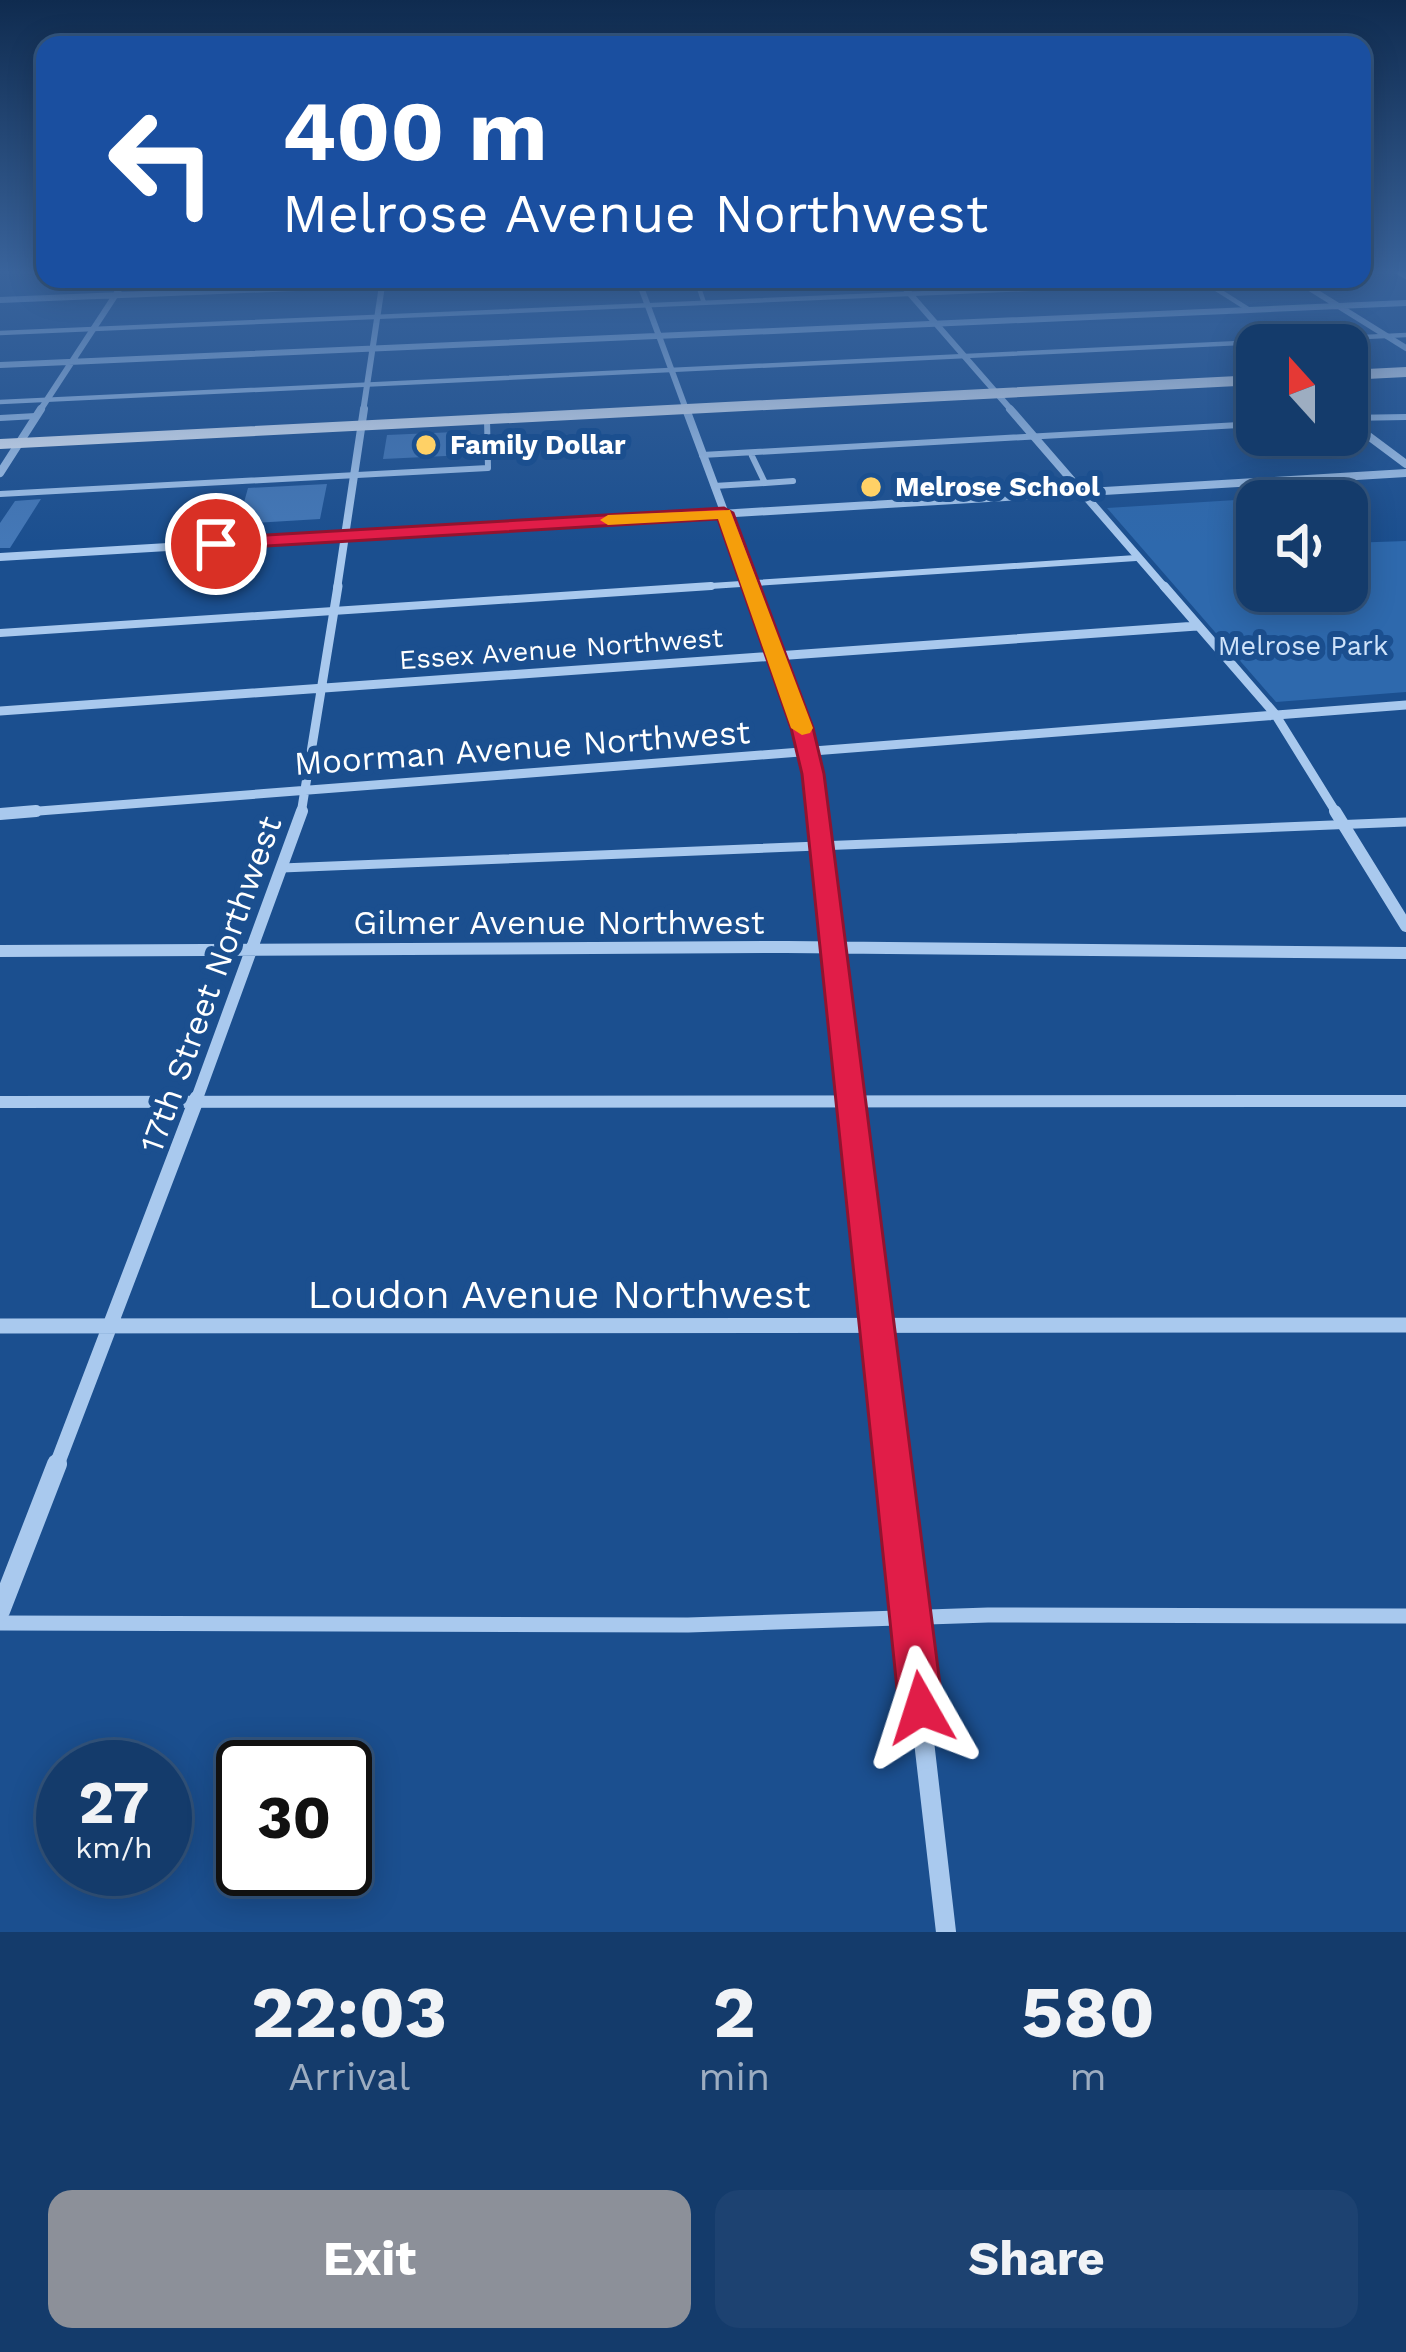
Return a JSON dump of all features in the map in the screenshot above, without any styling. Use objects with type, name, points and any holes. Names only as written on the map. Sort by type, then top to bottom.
[{"type":"main road","points":[[1368,375],[1406,372]]},
{"type":"main road","points":[[9,444],[1236,381]]},
{"type":"street","points":[[0,365],[68,362]]},
{"type":"street","points":[[0,473],[9,444],[36,416],[72,362]]},
{"type":"street","name":"17th Street Northwest","points":[[0,1611],[308,791],[372,362]]},
{"type":"street","points":[[670,362],[808,752],[823,846],[946,1932]]},
{"type":"street","points":[[969,362],[1274,714],[1406,926]]},
{"type":"street","points":[[1368,435],[1406,464]]},
{"type":"street","points":[[0,556],[1406,473]]},
{"type":"street","name":"Essex Avenue Northwest","points":[[0,711],[1197,626]]},
{"type":"street","name":"Moorman Avenue Northwest","points":[[0,814],[1406,705]]},
{"type":"street","name":"Gilmer Avenue Northwest","points":[[0,951],[1406,952]]},
{"type":"street","name":"Loudon Avenue Northwest","points":[[0,1326],[1406,1324]]},
{"type":"lane","points":[[0,402],[836,362]]},
{"type":"lane","points":[[0,418],[36,416]]},
{"type":"lane","points":[[1368,418],[1406,417]]},
{"type":"lane","points":[[0,494],[488,468],[487,419]]},
{"type":"lane","points":[[702,454],[1236,425]]},
{"type":"lane","points":[[752,456],[766,483]]},
{"type":"lane","points":[[714,486],[794,482]]},
{"type":"lane","points":[[0,633],[1136,558]]},
{"type":"lane","points":[[282,868],[1406,822]]},
{"type":"lane","points":[[0,1102],[1406,1101]]},
{"type":"lane","points":[[0,1623],[688,1625],[911,1618],[1406,1616]]},
{"type":"green space","name":"Melrose Park","points":[[1236,500],[1236,612],[1368,612],[1368,542],[1406,541],[1406,692],[1276,702],[1107,508]]},
{"type":"building","name":"Family Dollar","points":[[387,435],[467,435],[466,455],[383,459]]},
{"type":"building","points":[[327,484],[320,519],[238,524],[248,488]]},
{"type":"building","points":[[41,499],[10,548],[0,548],[0,523],[15,501]]},
{"type":"slow traffic","points":[[608,520],[724,513],[802,728]]},
{"type":"place","name":"Family Dollar","points":[[426,445]]},
{"type":"place","name":"Melrose School","points":[[871,487]]},
{"type":"route","points":[[216,544],[724,513],[802,728],[813,774],[921,1708]]}]
